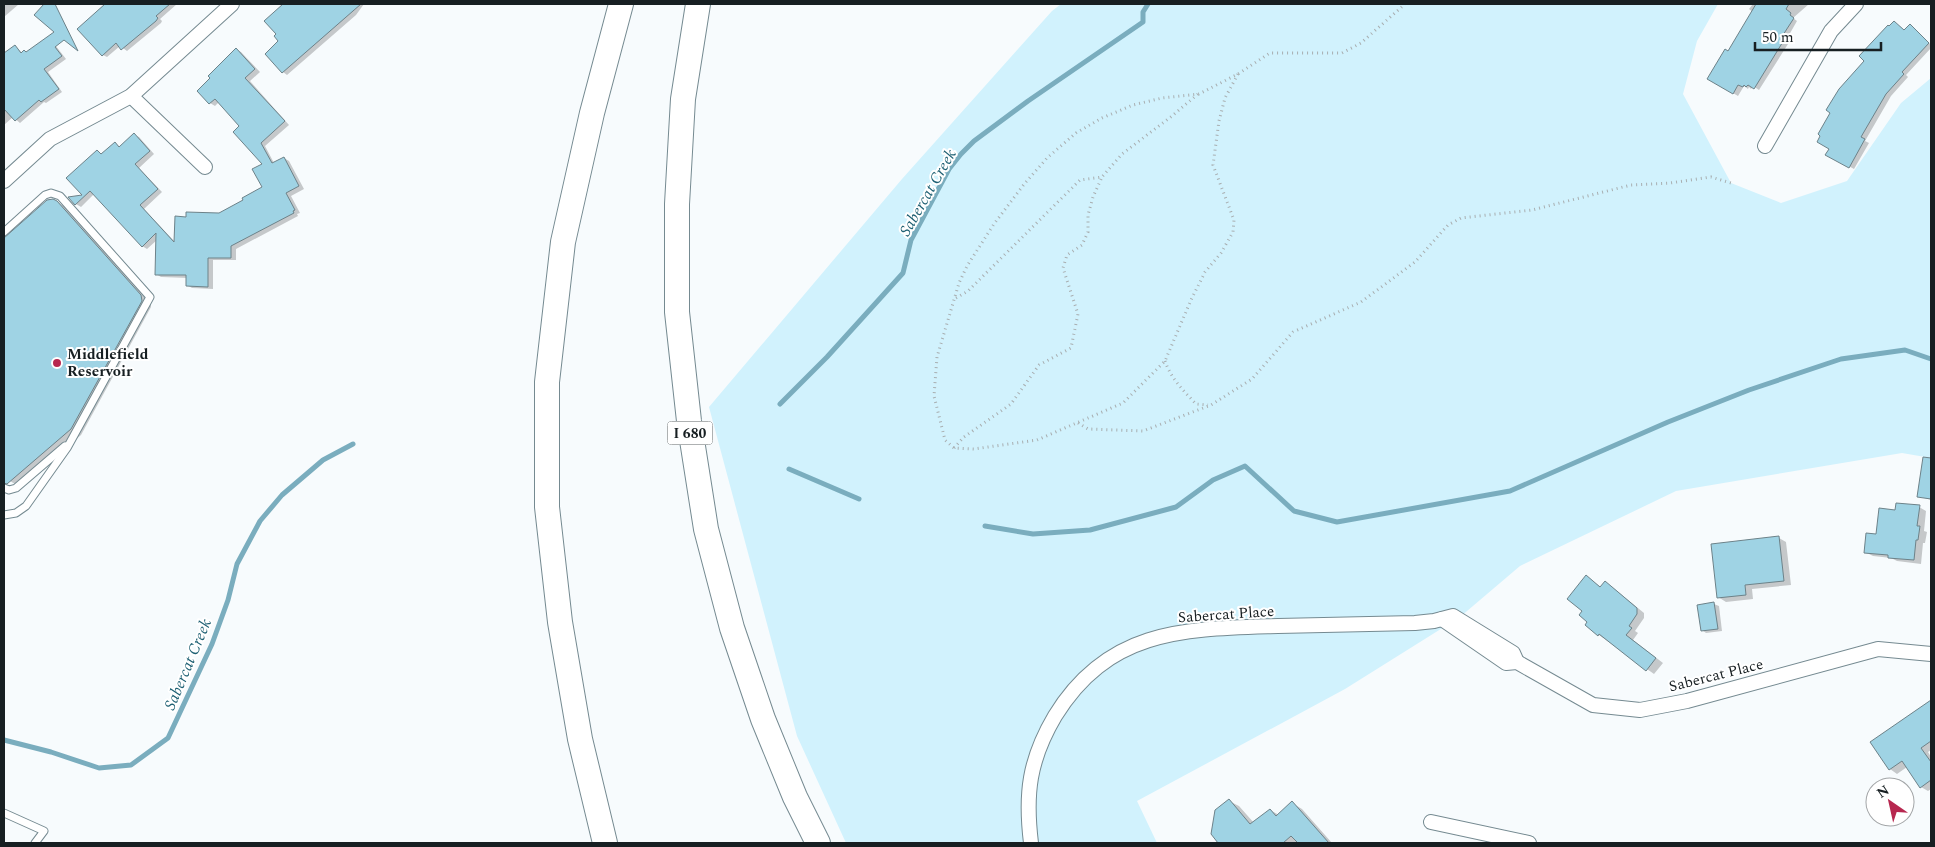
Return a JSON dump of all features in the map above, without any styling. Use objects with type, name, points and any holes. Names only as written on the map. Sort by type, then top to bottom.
[{"type":"highway","points":[[605,843],[580,739],[560,622],[547,508],[547,382],[564,242],[592,113],[621,4]]},
{"type":"highway","name":"I 680","points":[[698,4],[683,99],[676,204],[677,312],[688,421],[706,529],[732,628],[763,719],[795,797],[818,843]]},
{"type":"street","points":[[4,181],[50,139],[131,96],[231,4]]},
{"type":"street","points":[[1765,146],[1831,31],[1856,4]]},
{"type":"street","points":[[131,96],[205,167]]},
{"type":"street","name":"Sabercat Place","points":[[1031,843],[1028,813],[1030,777],[1043,737],[1063,703],[1091,672],[1124,649],[1166,634],[1211,628],[1415,623],[1447,618],[1506,663],[1516,662],[1593,705],[1640,710],[1687,701],[1878,649],[1931,654]]},
{"type":"street","points":[[1431,822],[1529,843]]},
{"type":"lane","points":[[4,232],[44,195],[51,193],[60,196],[150,297],[71,441],[26,506],[16,513],[4,515]]},
{"type":"lane","points":[[4,488],[9,490],[16,488],[71,441]]},
{"type":"lane","points":[[4,813],[44,831],[36,843]]},
{"type":"path","points":[[954,448],[964,437],[1010,404],[1039,365],[1072,348],[1078,314],[1064,268],[1067,255],[1082,245],[1088,232],[1088,215],[1093,197],[1102,177],[1122,154],[1199,94],[1238,74],[1270,53],[1342,53],[1361,43],[1405,4]]},
{"type":"path","points":[[1199,94],[1162,98],[1133,105],[1102,118],[1076,133],[1047,158],[1025,183],[994,224],[967,266],[937,357],[934,396],[945,440],[954,448],[974,449],[1037,440],[1078,423],[1123,403],[1165,360],[1201,279],[1233,232],[1234,220],[1213,165],[1219,121],[1225,98],[1238,74]]},
{"type":"path","points":[[955,298],[968,291],[1080,180],[1102,177]]},
{"type":"path","points":[[1078,423],[1088,429],[1143,431],[1211,405],[1252,379],[1293,332],[1361,302],[1415,262],[1448,225],[1461,218],[1532,210],[1631,185],[1670,183],[1711,177],[1731,183]]},
{"type":"path","points":[[1165,360],[1168,372],[1196,404],[1211,405]]},
{"type":"shaded area","points":[[1061,4],[1718,4],[1697,41],[1683,94],[1731,183],[1781,203],[1847,181],[1901,103],[1931,78],[1931,458],[1902,453],[1676,491],[1520,566],[1460,617],[1345,689],[1137,801],[1157,843],[846,843],[797,736],[709,407],[902,179],[1052,11]]},
{"type":"building","points":[[44,4],[55,4],[78,51],[64,40],[55,47],[62,56],[44,69],[59,89],[41,102],[39,100],[15,121],[4,109],[4,53],[15,45],[21,53],[24,50],[26,52],[54,32],[34,15]]},
{"type":"building","points":[[105,4],[170,4],[156,16],[158,18],[156,21],[121,50],[116,43],[102,56],[77,29]]},
{"type":"building","points":[[283,4],[361,4],[282,73],[265,54],[278,41],[274,36],[276,34],[264,21]]},
{"type":"building","points":[[1756,4],[1789,4],[1786,9],[1794,18],[1781,38],[1784,40],[1754,89],[1748,85],[1743,87],[1738,85],[1733,94],[1707,79],[1725,49],[1728,51]]},
{"type":"building","points":[[1894,21],[1904,30],[1910,24],[1929,43],[1902,72],[1904,74],[1886,94],[1861,137],[1865,139],[1849,168],[1825,155],[1829,149],[1817,142],[1820,136],[1818,134],[1830,113],[1826,110],[1839,89],[1864,61],[1859,56]]},
{"type":"building","points":[[236,48],[255,69],[245,78],[285,121],[261,143],[272,163],[284,157],[299,186],[286,193],[295,210],[293,211],[294,213],[231,246],[231,258],[208,258],[208,287],[186,286],[186,275],[155,275],[156,233],[142,247],[90,191],[75,205],[68,197],[82,195],[66,178],[97,150],[101,154],[115,142],[119,147],[134,133],[150,151],[135,164],[158,189],[140,205],[174,242],[175,216],[186,217],[186,212],[219,213],[262,187],[252,169],[262,164],[233,132],[239,126],[215,99],[209,104],[197,91],[210,78],[208,76]]},
{"type":"building","name":"Middlefield Reservoir","points":[[53,199],[57,201],[141,295],[142,301],[71,429],[7,484],[4,483],[4,238],[47,200]]},
{"type":"building","points":[[1923,457],[1931,458],[1931,499],[1917,497]]},
{"type":"building","points":[[1896,503],[1920,505],[1917,526],[1920,526],[1918,540],[1916,540],[1914,560],[1888,558],[1888,555],[1864,553],[1866,533],[1876,534],[1879,508],[1895,510]]},
{"type":"building","points":[[1779,536],[1784,581],[1745,585],[1746,595],[1717,598],[1711,544]]},
{"type":"building","points":[[1586,575],[1600,587],[1605,581],[1637,608],[1637,614],[1629,626],[1632,628],[1626,635],[1656,658],[1646,671],[1585,625],[1587,622],[1579,615],[1582,611],[1567,599]]},
{"type":"building","points":[[1714,602],[1718,629],[1701,631],[1697,605]]},
{"type":"building","points":[[1931,700],[1931,741],[1921,748],[1931,762],[1931,780],[1920,788],[1915,777],[1913,777],[1902,761],[1889,770],[1870,742]]},
{"type":"building","points":[[1229,799],[1250,824],[1270,809],[1276,816],[1292,801],[1329,843],[1298,843],[1291,836],[1283,843],[1218,843],[1211,834],[1215,810]]},
{"type":"waterway","name":"Sabercat Creek","points":[[780,404],[827,357],[903,273],[911,240],[949,169],[961,154],[974,141],[1028,101],[1143,22],[1143,12],[1148,4]]},
{"type":"waterway","points":[[985,526],[1033,534],[1090,530],[1176,507],[1213,480],[1245,466],[1294,511],[1337,522],[1510,491],[1668,422],[1749,390],[1841,359],[1905,350],[1931,359]]},
{"type":"waterway","name":"Sabercat Creek","points":[[4,740],[51,752],[99,768],[131,765],[168,738],[212,644],[228,600],[237,564],[260,521],[282,495],[323,460],[353,444]]},
{"type":"waterway","points":[[789,469],[859,499]]},
{"type":"place","name":"Middlefield Reservoir","points":[[57,363]]}]
